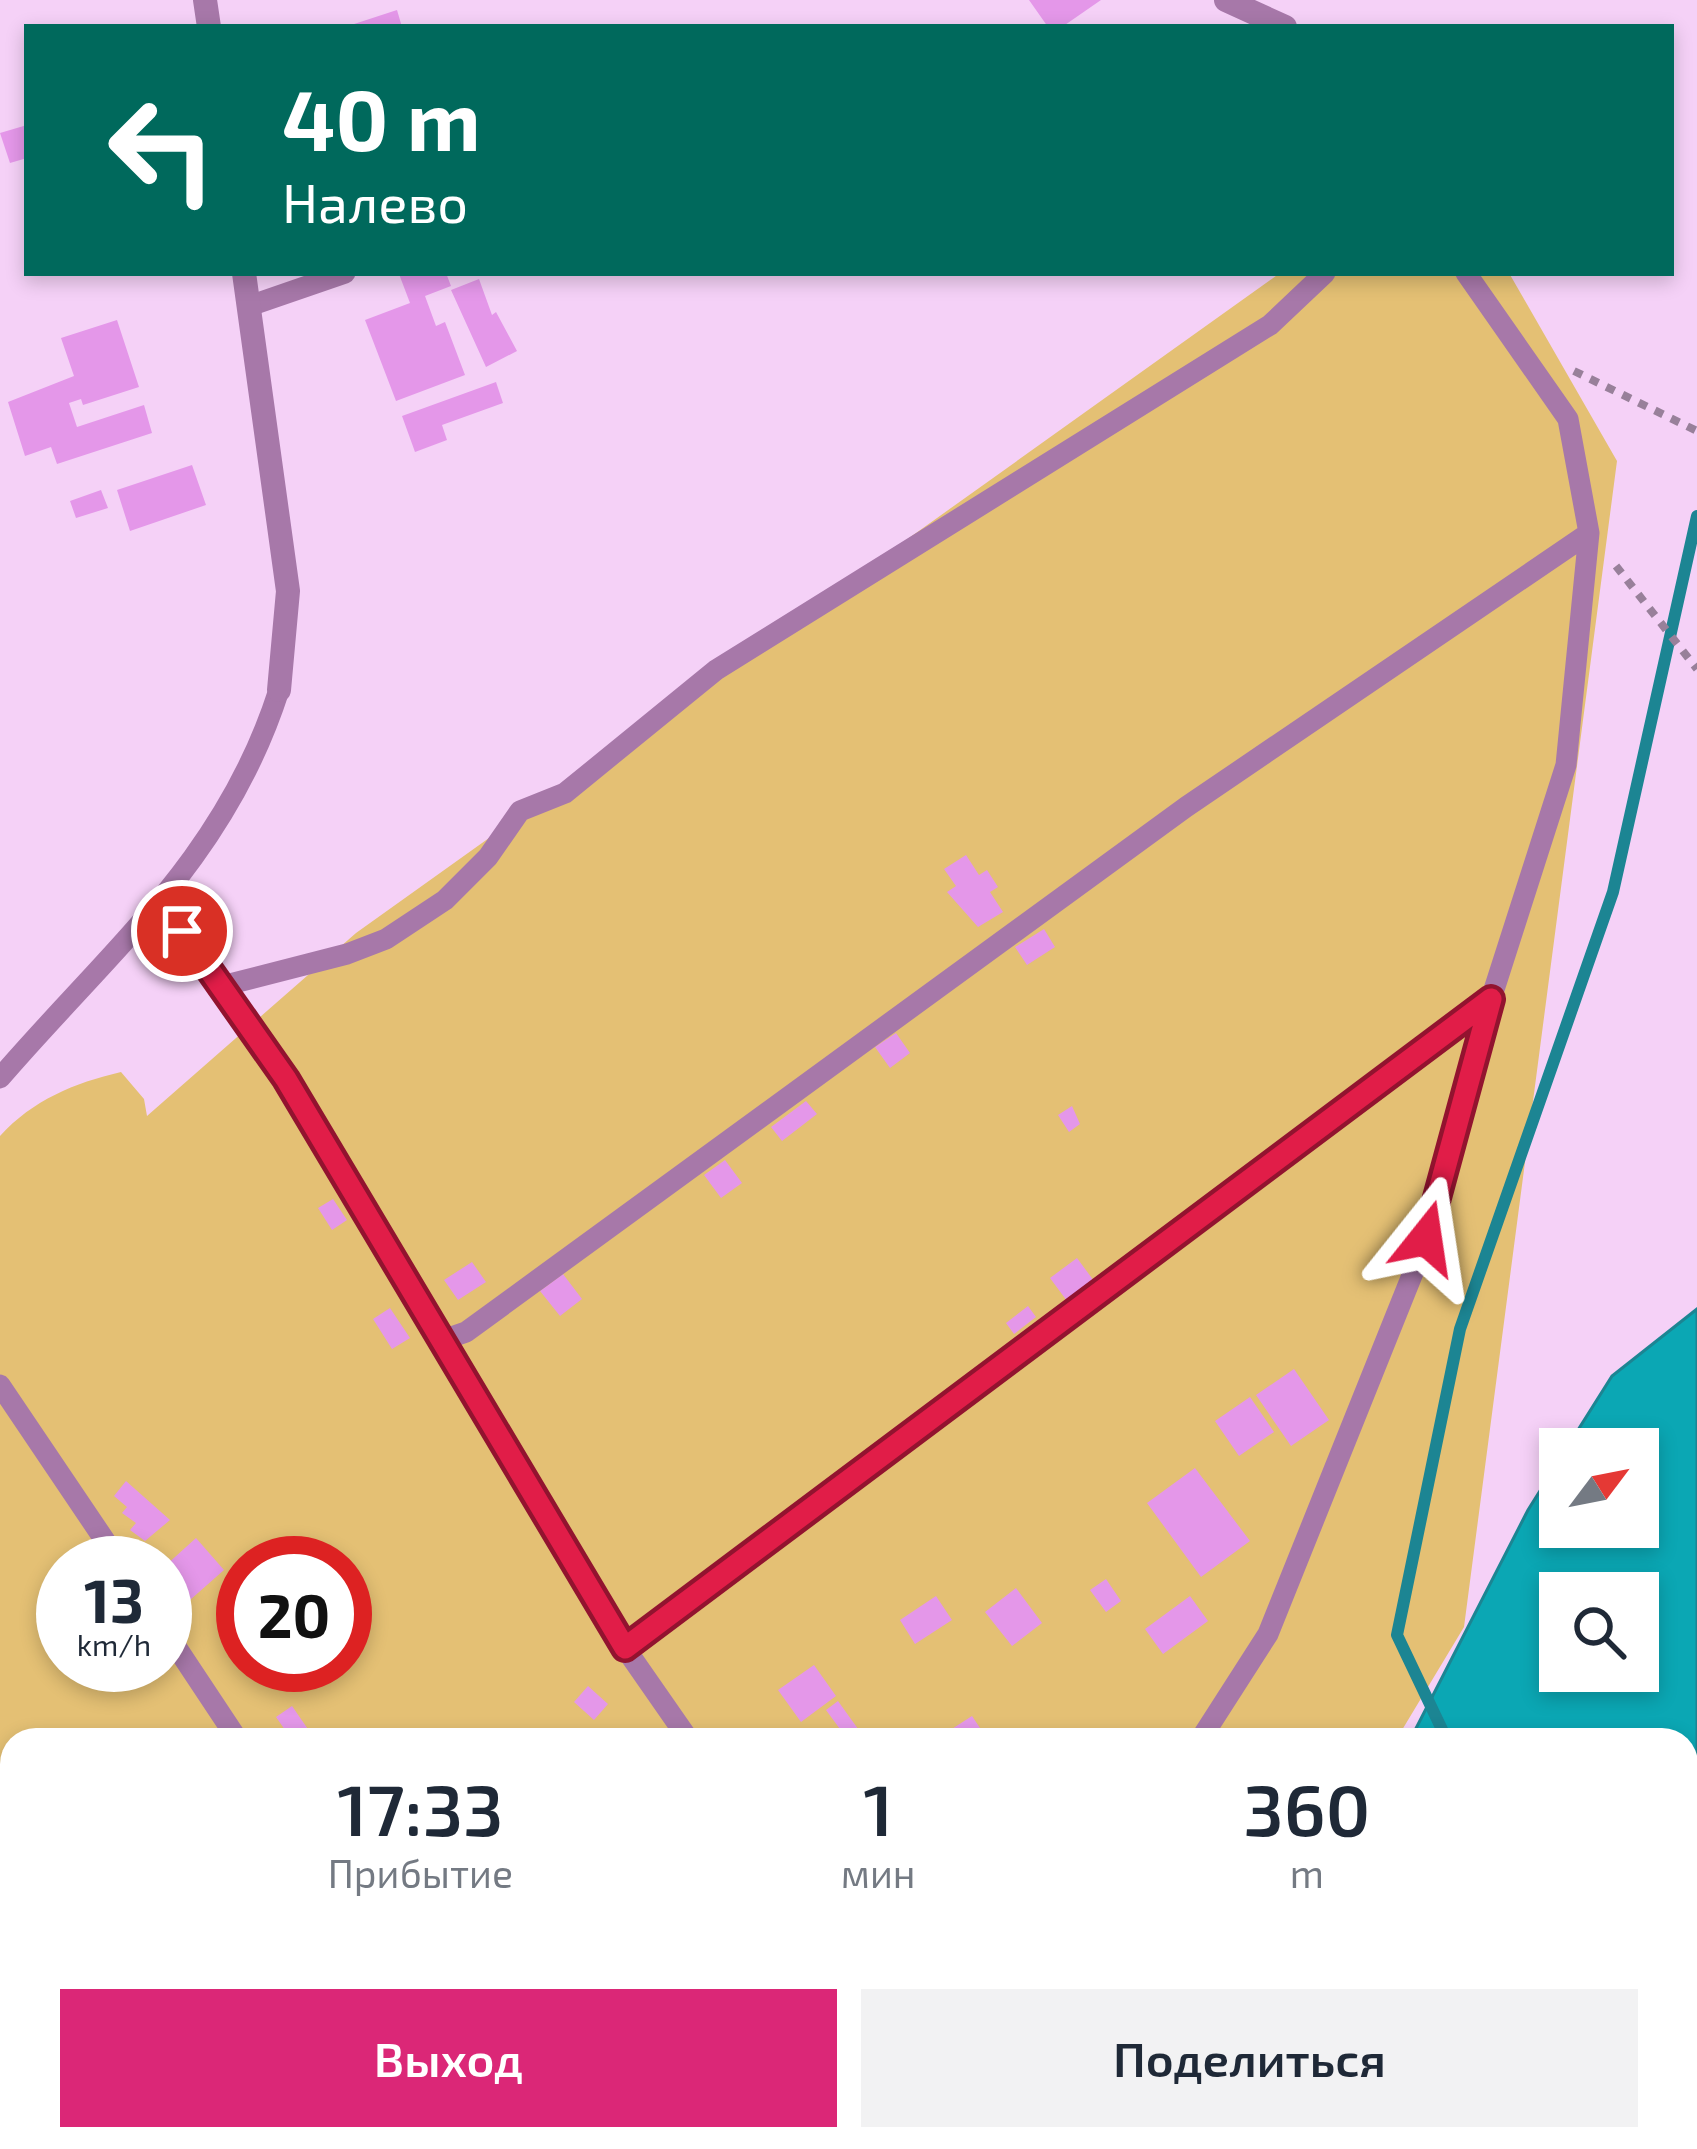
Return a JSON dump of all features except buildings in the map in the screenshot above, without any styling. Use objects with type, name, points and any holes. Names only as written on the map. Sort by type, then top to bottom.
[{"type":"street","points":[[1226,0],[1278,24]]},
{"type":"street","points":[[244,276],[288,591],[279,690]]},
{"type":"lane","points":[[249,306],[336,276]]},
{"type":"lane","points":[[221,986],[347,954],[386,939],[445,900],[488,857],[520,811],[565,793],[716,670],[1270,325],[1321,276]]},
{"type":"lane","points":[[1209,1728],[1268,1634],[1426,1238],[1491,999],[1566,765],[1589,533],[1568,419],[1468,276]]},
{"type":"lane","points":[[440,1341],[466,1331],[1186,807],[1589,533]]},
{"type":"lane","points":[[0,1078],[163,904],[257,758],[279,690]]},
{"type":"lane","points":[[163,904],[286,1079],[625,1648],[681,1728]]},
{"type":"lane","points":[[625,1648],[1491,999]]},
{"type":"lane","points":[[0,1384],[102,1536]]},
{"type":"lane","points":[[192,1671],[230,1728]]},
{"type":"path","points":[[1514,341],[1697,430]]},
{"type":"path","points":[[1589,533],[1696,668]]},
{"type":"shaded area","points":[[1276,276],[1511,276],[1617,461],[1464,1627],[1403,1728],[0,1728],[0,1136],[26,1112],[55,1095],[121,1072],[144,1099],[147,1116],[356,933]]},
{"type":"shaded area","points":[[1697,1309],[1697,1728],[1416,1728],[1539,1492],[1539,1548],[1659,1548],[1659,1428],[1579,1428],[1612,1376]]},
{"type":"waterway","points":[[1441,1728],[1397,1635],[1460,1329],[1613,892],[1697,516]]},
{"type":"route","points":[[182,931],[286,1079],[625,1648],[1491,999],[1426,1238]]}]
